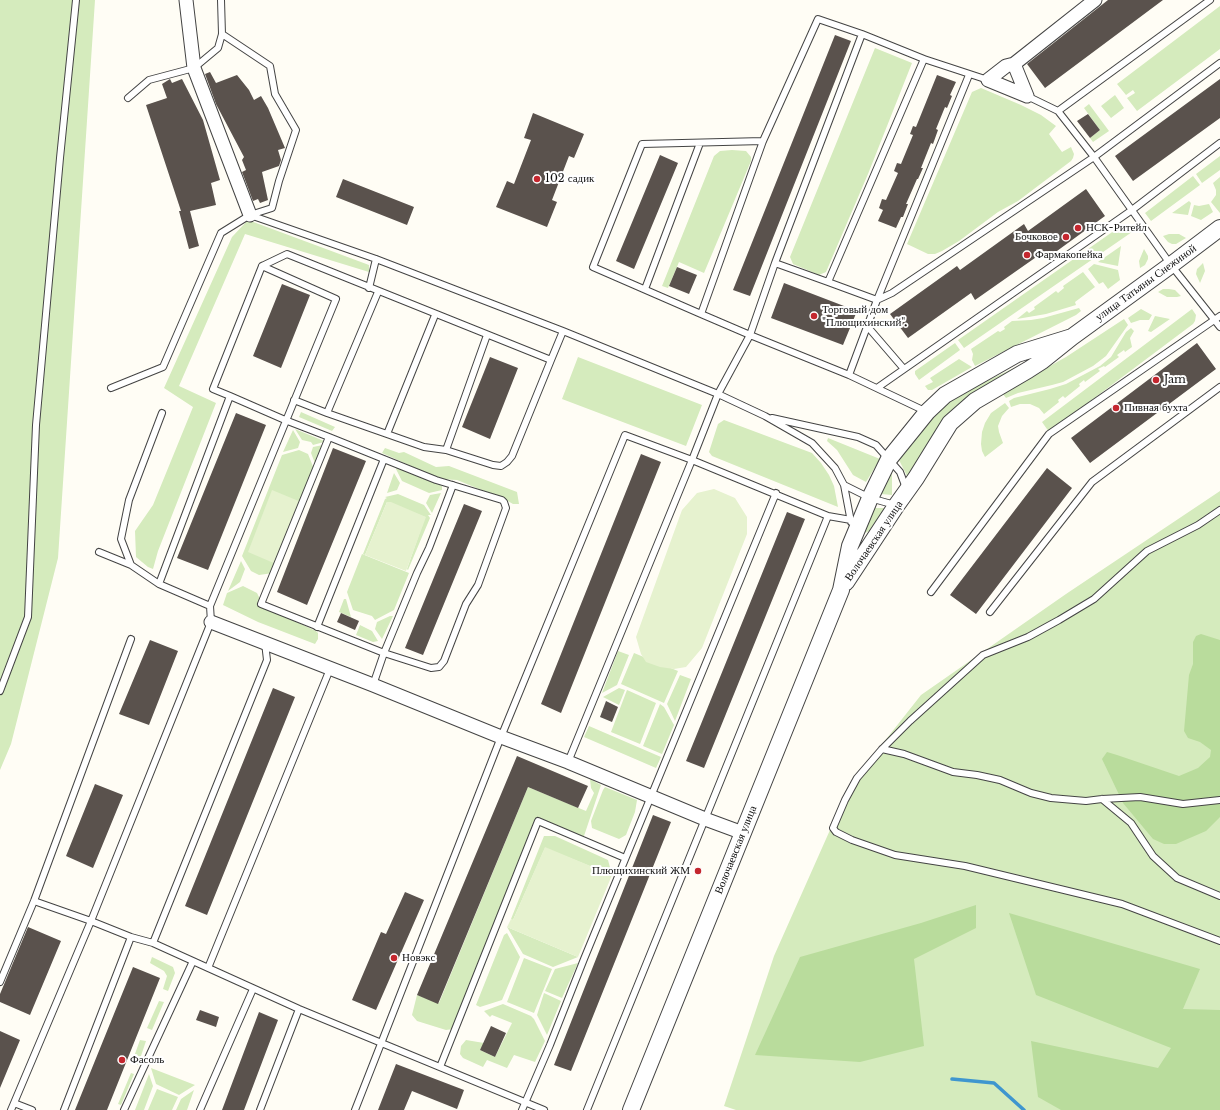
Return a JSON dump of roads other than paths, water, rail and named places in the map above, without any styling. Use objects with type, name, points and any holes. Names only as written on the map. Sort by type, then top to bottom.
[{"type":"street","points":[[186,0],[194,68],[250,215]]},
{"type":"street","points":[[1027,96],[988,80],[1006,66],[1014,64],[1095,0]]},
{"type":"street","points":[[1014,64],[1027,96]]},
{"type":"street","name":"улица Татьяны Снежиной","points":[[907,492],[950,422],[975,400],[1028,370],[1171,266],[1220,228]]},
{"type":"street","name":"улица Татьяны Снежиной","points":[[889,459],[927,412],[944,395],[1017,354],[1072,337]]},
{"type":"street","name":"Волочаевская улица","points":[[631,1110],[841,590],[850,546],[870,498],[889,459]]},
{"type":"street","name":"Волочаевская улица","points":[[841,590],[896,506],[907,492]]},
{"type":"street","points":[[211,622],[568,762],[705,819],[743,833]]},
{"type":"lane","points":[[0,692],[28,617],[36,425],[76,0]]},
{"type":"lane","points":[[128,98],[149,80],[194,68],[218,48],[222,34],[221,0]]},
{"type":"lane","points":[[1058,111],[1210,0]]},
{"type":"lane","points":[[701,314],[763,141],[818,19],[862,34],[924,59],[988,80]]},
{"type":"lane","points":[[111,388],[163,367],[221,233],[250,215],[272,208],[296,130],[275,94],[270,66],[222,34]]},
{"type":"lane","points":[[568,762],[718,394],[750,335],[774,263],[862,34]]},
{"type":"lane","points":[[828,282],[924,59]]},
{"type":"lane","points":[[774,263],[877,300],[892,293],[1094,157],[1220,63]]},
{"type":"lane","points":[[849,375],[877,300],[969,75]]},
{"type":"lane","points":[[1027,96],[1058,111],[1094,157],[1171,266],[1218,318],[1220,327]]},
{"type":"lane","points":[[763,141],[642,144],[593,267],[750,335],[849,375],[927,412]]},
{"type":"lane","points":[[645,289],[700,142]]},
{"type":"lane","points":[[877,388],[1132,210],[1220,143]]},
{"type":"lane","points":[[250,215],[376,259],[562,331],[718,394],[766,416],[812,443],[835,468],[844,485],[851,520],[850,546]]},
{"type":"lane","points":[[329,437],[261,604],[384,653],[432,668],[439,667],[444,661],[466,604],[478,585],[506,506],[502,500],[436,480],[329,437],[285,420],[212,389],[262,266],[287,254],[435,315],[551,360]]},
{"type":"lane","points":[[369,288],[376,259]]},
{"type":"lane","points":[[11,1110],[91,921],[211,622],[210,606],[285,420],[336,299],[262,266]]},
{"type":"lane","points":[[327,413],[378,292]]},
{"type":"lane","points":[[387,434],[435,315]]},
{"type":"lane","points":[[931,592],[1049,434],[1218,318]]},
{"type":"lane","points":[[867,326],[904,370]]},
{"type":"lane","points":[[294,400],[424,447],[446,450],[493,465],[501,466],[507,462],[513,453],[562,331]]},
{"type":"lane","points":[[446,450],[487,335]]},
{"type":"lane","points":[[990,612],[1092,482],[1220,387]]},
{"type":"lane","points":[[159,584],[230,396]]},
{"type":"lane","points":[[132,565],[121,539],[129,500],[162,413]]},
{"type":"lane","points":[[766,416],[858,437],[876,445],[900,472],[907,492]]},
{"type":"lane","points":[[355,1110],[501,737],[625,435],[776,493],[828,516],[851,520]]},
{"type":"lane","points":[[317,627],[384,459]]},
{"type":"lane","points":[[373,685],[384,653],[429,548],[453,485]]},
{"type":"lane","points":[[844,485],[870,498],[896,506]]},
{"type":"lane","points":[[522,1110],[776,493]]},
{"type":"lane","points":[[1220,510],[1198,525],[1147,551],[1094,599],[1028,637],[983,655],[910,721],[882,749],[857,778],[845,800],[833,828],[836,832],[852,840],[895,855],[965,866],[1122,904],[1220,942]]},
{"type":"lane","points":[[587,1110],[828,516]]},
{"type":"lane","points":[[99,552],[132,565],[159,584],[210,606]]},
{"type":"lane","points":[[0,982],[34,901],[130,639]]},
{"type":"lane","points":[[153,943],[266,660],[265,643]]},
{"type":"lane","points":[[208,968],[330,669]]},
{"type":"lane","points":[[882,749],[904,754],[953,772],[1000,780],[1031,793],[1051,798],[1086,801],[1140,797],[1183,804],[1220,800]]},
{"type":"lane","points":[[1102,799],[1131,823],[1153,856],[1177,878],[1220,896]]},
{"type":"lane","points":[[440,1067],[538,821],[625,858]]},
{"type":"lane","points":[[34,901],[131,937],[153,943],[299,1009],[544,1110]]},
{"type":"lane","points":[[64,1110],[131,937]]},
{"type":"lane","points":[[124,1110],[193,961]]},
{"type":"lane","points":[[200,1110],[253,989]]},
{"type":"lane","points":[[260,1110],[299,1009]]},
{"type":"lane","points":[[14,1103],[32,1110]]},
{"type":"waterway","points":[[952,1079],[994,1083],[1024,1110]]},
{"type":"place","name":"102 садик","points":[[537,179]]},
{"type":"place","name":"НСК-Ритейл","points":[[1078,228]]},
{"type":"place","name":"Бочковое","points":[[1066,237]]},
{"type":"place","name":"Фармакопейка","points":[[1027,255]]},
{"type":"place","name":"Торговый дом \"Плющихинский\".","points":[[814,316]]},
{"type":"place","name":"Jam","points":[[1156,380]]},
{"type":"place","name":"Пивная бухта","points":[[1116,408]]},
{"type":"place","name":"Плющихинский ЖМ","points":[[698,871]]},
{"type":"place","name":"Новэкс","points":[[394,958]]},
{"type":"place","name":"Фасоль","points":[[122,1060]]}]
